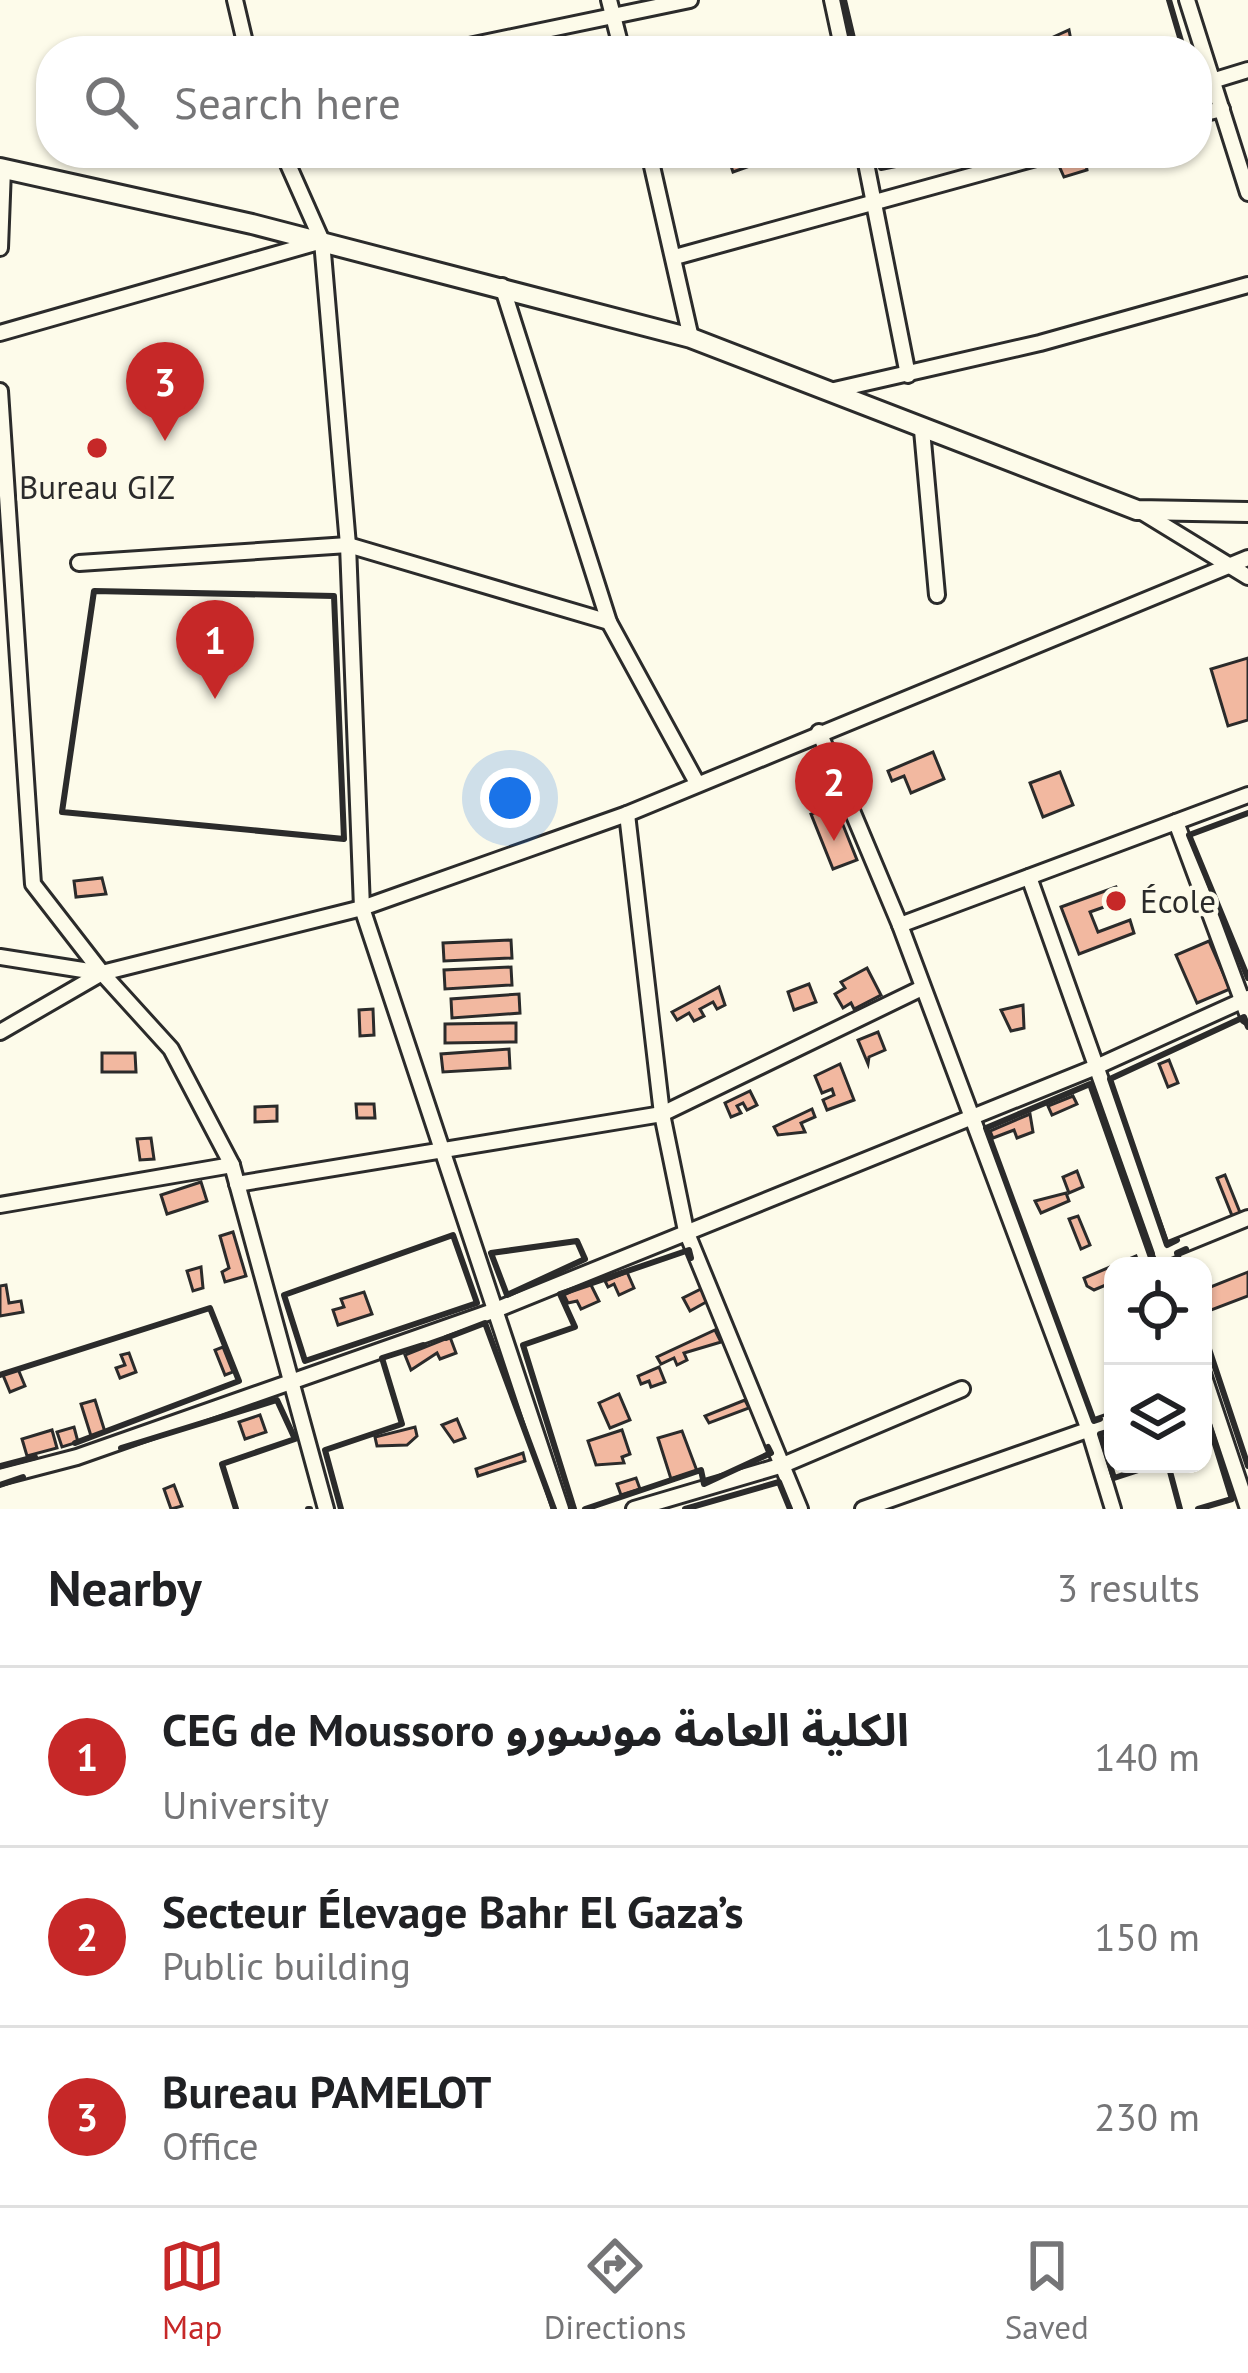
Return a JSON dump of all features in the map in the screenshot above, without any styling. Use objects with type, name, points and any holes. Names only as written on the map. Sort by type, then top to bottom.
[{"type":"main road","points":[[2,169],[502,286],[692,338],[1137,510],[1248,512]]},
{"type":"street","points":[[235,0],[243,36]]},
{"type":"street","points":[[609,0],[618,36]]},
{"type":"street","points":[[520,36],[690,0]]},
{"type":"street","points":[[832,0],[840,36]]},
{"type":"street","points":[[1186,0],[1198,36]]},
{"type":"street","points":[[1248,70],[1212,81],[1248,193]]},
{"type":"street","points":[[1212,112],[1222,109]]},
{"type":"street","points":[[290,168],[322,242],[348,544],[362,908],[561,1509]]},
{"type":"street","points":[[653,168],[692,338]]},
{"type":"street","points":[[866,168],[908,374]]},
{"type":"street","points":[[675,257],[996,168]]},
{"type":"street","points":[[0,248],[2,169]]},
{"type":"street","points":[[0,333],[322,242]]},
{"type":"street","points":[[824,392],[1248,285]]},
{"type":"street","points":[[502,286],[608,622],[697,783]]},
{"type":"street","points":[[0,392],[33,884],[102,974],[171,1049],[232,1166],[326,1509]]},
{"type":"street","points":[[922,430],[937,595]]},
{"type":"street","points":[[1137,510],[1240,561],[1248,577]]},
{"type":"street","points":[[79,563],[348,544],[608,622]]},
{"type":"street","points":[[0,1032],[102,974],[362,908],[627,814],[1240,561]]},
{"type":"street","points":[[819,732],[900,925],[1089,1430],[1113,1509]]},
{"type":"street","points":[[900,925],[1248,795]]},
{"type":"street","points":[[627,814],[662,1114],[686,1231],[800,1509]]},
{"type":"street","points":[[1176,821],[1248,1016]]},
{"type":"street","points":[[1029,877],[1164,1257]]},
{"type":"street","points":[[0,957],[102,974]]},
{"type":"street","points":[[237,1184],[662,1114],[922,988]]},
{"type":"street","points":[[0,1477],[77,1457],[494,1311],[1096,1067],[1245,999]]},
{"type":"street","points":[[0,1205],[232,1166]]},
{"type":"street","points":[[1171,1257],[1248,1218]]},
{"type":"street","points":[[634,1509],[783,1465],[962,1389]]},
{"type":"street","points":[[1212,1408],[1246,1508]]},
{"type":"street","points":[[863,1509],[1104,1424]]},
{"type":"building","points":[[1060,168],[1087,168],[1087,170],[1064,177]]},
{"type":"building","points":[[1248,658],[1248,720],[1228,726],[1211,669]]},
{"type":"building","points":[[933,752],[944,779],[911,793],[904,776],[892,781],[888,771]]},
{"type":"building","points":[[1060,772],[1073,805],[1043,817],[1030,783]]},
{"type":"building","points":[[835,805],[857,860],[833,869],[811,814]]},
{"type":"building","points":[[102,878],[106,894],[76,897],[74,881]]},
{"type":"building","points":[[1116,887],[1121,901],[1090,912],[1098,932],[1130,920],[1134,933],[1079,954],[1061,907]]},
{"type":"building","points":[[511,940],[512,958],[444,961],[443,943]]},
{"type":"building","points":[[1209,941],[1230,989],[1197,1003],[1176,955]]},
{"type":"building","points":[[511,967],[512,985],[445,989],[444,970]]},
{"type":"building","points":[[867,968],[881,995],[854,1009],[851,1003],[843,1008],[835,994],[845,988],[841,982]]},
{"type":"building","points":[[809,984],[816,1002],[794,1010],[788,992]]},
{"type":"building","points":[[719,987],[725,1005],[717,1009],[713,1002],[700,1009],[704,1016],[694,1021],[689,1013],[677,1020],[672,1012]]},
{"type":"building","points":[[519,994],[520,1013],[452,1018],[451,999]]},
{"type":"building","points":[[1023,1005],[1024,1028],[1011,1031],[1001,1010]]},
{"type":"building","points":[[373,1009],[374,1035],[360,1036],[359,1010]]},
{"type":"building","points":[[516,1023],[516,1042],[445,1043],[445,1024]]},
{"type":"building","points":[[878,1032],[885,1050],[869,1057],[868,1064],[858,1040]]},
{"type":"building","points":[[509,1049],[510,1068],[443,1072],[441,1054]]},
{"type":"building","points":[[102,1053],[135,1053],[136,1072],[102,1072]]},
{"type":"building","points":[[1169,1060],[1178,1083],[1168,1087],[1159,1064]]},
{"type":"building","points":[[840,1064],[854,1100],[827,1110],[823,1100],[834,1095],[832,1089],[822,1093],[815,1076]]},
{"type":"building","points":[[750,1091],[757,1105],[747,1110],[743,1103],[737,1106],[741,1113],[731,1117],[725,1103]]},
{"type":"building","points":[[1073,1096],[1077,1104],[1052,1115],[1048,1106]]},
{"type":"building","points":[[356,1104],[374,1104],[375,1118],[357,1118]]},
{"type":"building","points":[[277,1106],[277,1121],[255,1122],[255,1107]]},
{"type":"building","points":[[812,1109],[815,1117],[801,1123],[805,1132],[778,1135],[774,1127]]},
{"type":"building","points":[[1030,1114],[1033,1132],[1017,1138],[1014,1130],[993,1138],[990,1131]]},
{"type":"building","points":[[151,1138],[154,1159],[140,1160],[137,1139]]},
{"type":"building","points":[[1077,1171],[1083,1187],[1069,1193],[1063,1177]]},
{"type":"building","points":[[1225,1175],[1241,1215],[1233,1218],[1217,1178]]},
{"type":"building","points":[[201,1182],[207,1201],[167,1214],[161,1195]]},
{"type":"building","points":[[1066,1193],[1069,1201],[1041,1213],[1035,1201]]},
{"type":"building","points":[[1078,1216],[1090,1245],[1081,1249],[1069,1219]]},
{"type":"building","points":[[233,1232],[246,1276],[225,1282],[222,1272],[229,1268],[220,1236]]},
{"type":"building","points":[[201,1267],[203,1288],[193,1291],[187,1271]]},
{"type":"building","points":[[1104,1270],[1104,1286],[1094,1290],[1084,1278]]},
{"type":"building","points":[[627,1272],[634,1288],[619,1295],[614,1284],[608,1287],[605,1281]]},
{"type":"building","points":[[1248,1272],[1248,1296],[1212,1310],[1212,1286]]},
{"type":"building","points":[[590,1283],[599,1301],[581,1309],[577,1301],[568,1303],[564,1295]]},
{"type":"building","points":[[6,1285],[9,1303],[21,1301],[23,1312],[0,1316],[0,1286]]},
{"type":"building","points":[[701,1289],[708,1301],[690,1311],[683,1298]]},
{"type":"building","points":[[364,1292],[372,1314],[338,1325],[333,1310],[344,1307],[341,1299]]},
{"type":"building","points":[[715,1330],[721,1342],[684,1353],[687,1360],[677,1365],[674,1358],[661,1364],[657,1357]]},
{"type":"building","points":[[450,1337],[456,1353],[440,1359],[437,1353],[411,1370],[405,1355]]},
{"type":"building","points":[[223,1347],[233,1372],[225,1375],[215,1350]]},
{"type":"building","points":[[129,1353],[136,1372],[120,1378],[116,1368],[125,1365],[121,1355]]},
{"type":"building","points":[[659,1367],[665,1382],[651,1387],[649,1381],[641,1384],[638,1376]]},
{"type":"building","points":[[18,1369],[25,1386],[10,1392],[3,1375]]},
{"type":"building","points":[[619,1394],[630,1420],[610,1428],[599,1403]]},
{"type":"building","points":[[95,1400],[105,1432],[91,1436],[81,1404]]},
{"type":"building","points":[[745,1400],[749,1408],[709,1423],[705,1416]]},
{"type":"building","points":[[260,1415],[266,1432],[245,1439],[239,1422]]},
{"type":"building","points":[[457,1419],[465,1438],[454,1442],[442,1425]]},
{"type":"building","points":[[74,1427],[78,1442],[62,1447],[57,1432]]},
{"type":"building","points":[[415,1427],[417,1436],[407,1445],[377,1446],[375,1437]]},
{"type":"building","points":[[52,1430],[57,1448],[27,1456],[22,1439]]},
{"type":"building","points":[[622,1430],[630,1454],[622,1457],[624,1463],[596,1465],[588,1441]]},
{"type":"building","points":[[682,1431],[697,1471],[671,1479],[658,1438]]},
{"type":"building","points":[[523,1453],[525,1461],[478,1476],[476,1469]]},
{"type":"building","points":[[636,1478],[640,1489],[621,1495],[617,1484]]},
{"type":"building","points":[[174,1485],[182,1506],[171,1509],[164,1489]]},
{"type":"wall","points":[[844,0],[852,36]]},
{"type":"wall","points":[[1169,0],[1180,36]]},
{"type":"wall","points":[[94,591],[334,596],[344,839],[62,812],[94,591]]},
{"type":"wall","points":[[1248,813],[1189,835],[1248,978]]},
{"type":"wall","points":[[1177,1240],[1167,1245],[1110,1079],[1244,1017],[1248,1027]]},
{"type":"wall","points":[[1100,1419],[1094,1421],[986,1128],[1090,1084],[1151,1257]]},
{"type":"wall","points":[[453,1235],[477,1303],[305,1361],[284,1295],[453,1235]]},
{"type":"wall","points":[[577,1241],[585,1259],[507,1295],[491,1253],[577,1241]]},
{"type":"wall","points":[[1178,1257],[1177,1253],[1186,1249]]},
{"type":"wall","points":[[574,1509],[523,1345],[575,1327],[560,1294],[689,1250],[691,1258]]},
{"type":"wall","points":[[0,1375],[210,1308],[239,1381],[75,1443]]},
{"type":"wall","points":[[446,1338],[485,1323],[554,1509]]},
{"type":"wall","points":[[341,1509],[325,1450],[402,1424],[382,1358],[423,1345]]},
{"type":"wall","points":[[1212,1358],[1248,1466]]},
{"type":"wall","points":[[121,1448],[277,1400],[295,1439],[222,1464],[236,1509]]},
{"type":"wall","points":[[1104,1433],[1100,1434],[1104,1447]]},
{"type":"wall","points":[[1198,1509],[1232,1499],[1212,1434]]},
{"type":"wall","points":[[585,1509],[701,1470],[704,1484],[771,1453],[768,1447]]},
{"type":"wall","points":[[0,1466],[35,1457]]},
{"type":"wall","points":[[1112,1473],[1114,1478],[1129,1473]]},
{"type":"wall","points":[[1170,1473],[1180,1509]]},
{"type":"wall","points":[[0,1485],[23,1477]]},
{"type":"wall","points":[[685,1509],[779,1482],[790,1509]]},
{"type":"place","name":"Bureau PAMELOT","points":[[165,441]]},
{"type":"place","name":"Bureau GIZ","points":[[97,448]]},
{"type":"place","name":"CEG de Moussoro الكلية العامة موسورو","points":[[215,699]]},
{"type":"place","name":"Secteur Élevage Bahr El Gaza’s","points":[[834,841]]},
{"type":"place","name":"École","points":[[1116,901]]}]
